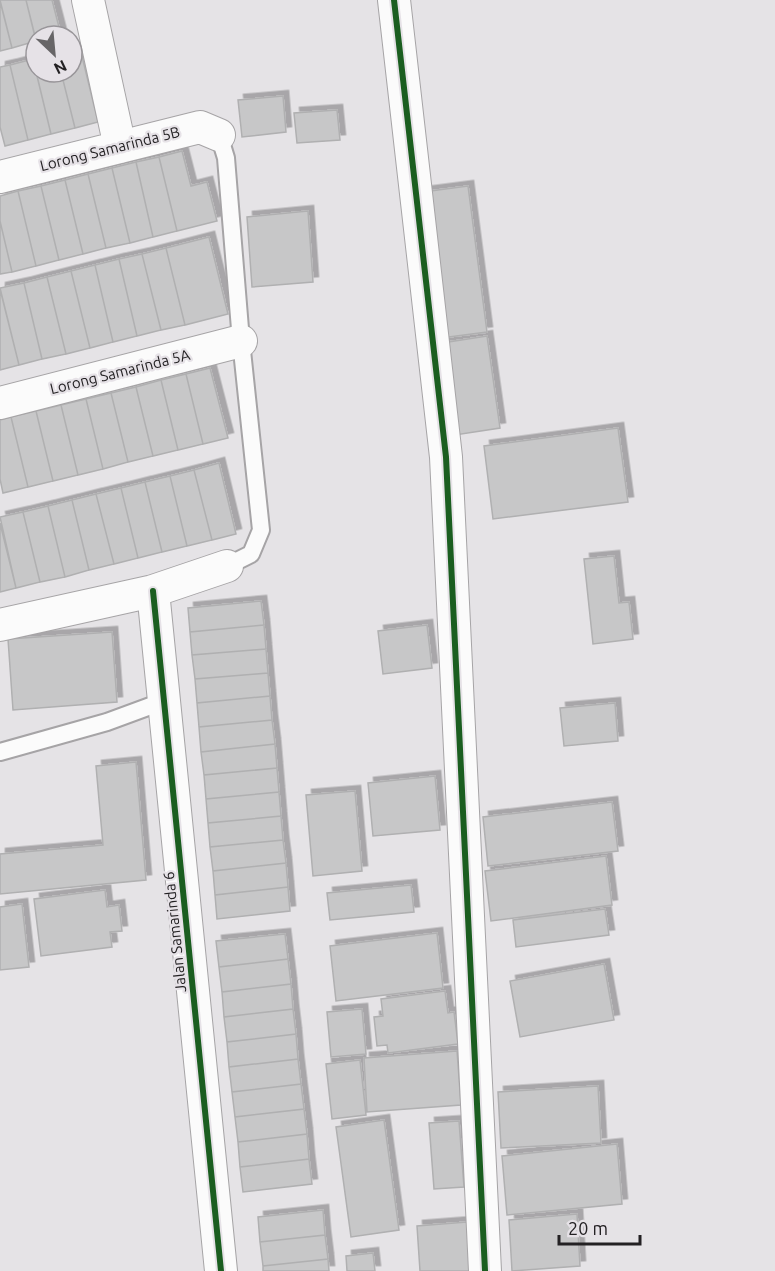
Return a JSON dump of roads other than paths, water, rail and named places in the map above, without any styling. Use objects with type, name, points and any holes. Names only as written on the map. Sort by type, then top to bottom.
[{"type":"street","points":[[88,0],[120,147]]},
{"type":"street","points":[[394,0],[446,457],[485,1271]]},
{"type":"street","name":"Lorong Samarinda 5B","points":[[0,177],[200,127],[219,135]]},
{"type":"street","name":"Lorong Samarinda 5A","points":[[0,403],[241,341]]},
{"type":"street","points":[[0,625],[153,591],[227,566]]},
{"type":"street","name":"Jalan Samarinda 6","points":[[153,591],[221,1271]]},
{"type":"lane","points":[[219,135],[226,158],[241,341],[261,530],[250,554],[227,566]]},
{"type":"lane","points":[[0,752],[107,722],[164,701]]}]
